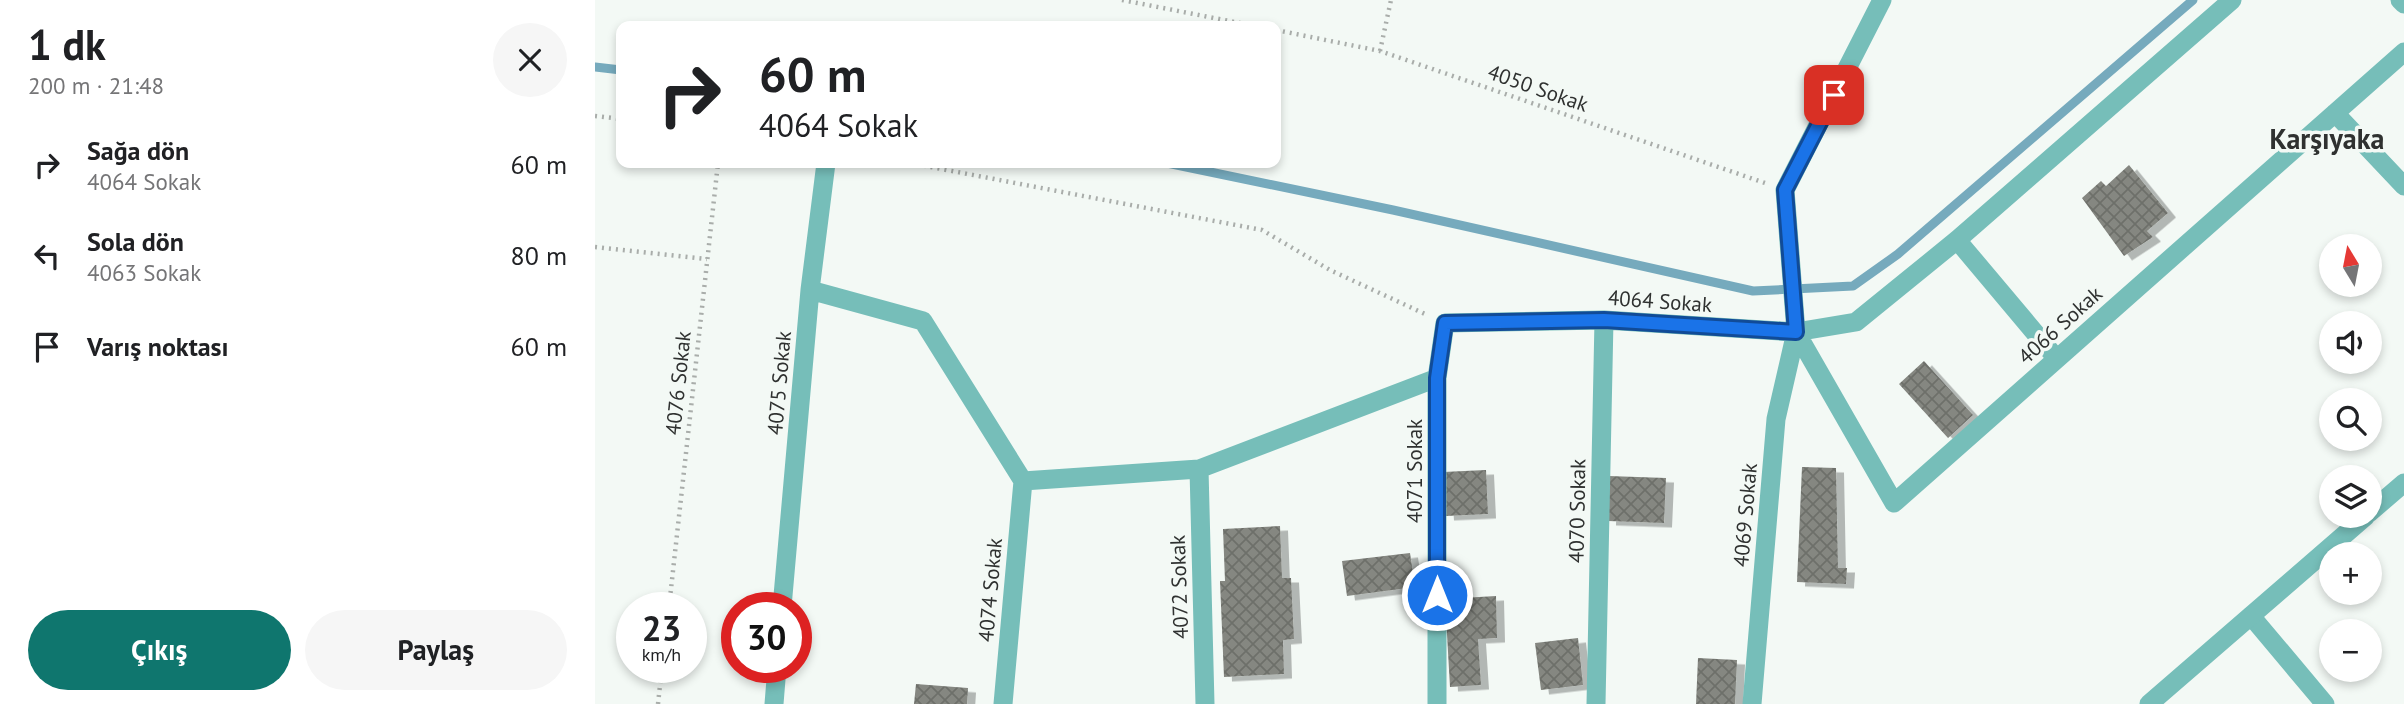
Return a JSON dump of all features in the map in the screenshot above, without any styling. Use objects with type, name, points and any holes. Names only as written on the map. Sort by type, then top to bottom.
[{"type":"street","points":[[1796,332],[1785,190],[1882,0]]},
{"type":"street","name":"4064 Sokak","points":[[1445,323],[1604,320],[1796,332],[1856,322],[1957,240],[2232,0]]},
{"type":"street","name":"4066 Sokak","points":[[1796,332],[1894,503],[2404,52]]},
{"type":"street","points":[[2335,113],[2404,186]]},
{"type":"street","name":"4075 Sokak","points":[[783,592],[810,290],[825,168]]},
{"type":"street","points":[[1957,240],[2057,359]]},
{"type":"street","points":[[810,290],[923,321],[1023,481],[1199,469],[1437,378]]},
{"type":"street","name":"4070 Sokak","points":[[1596,704],[1604,320]]},
{"type":"street","name":"4071 Sokak","points":[[1437,704],[1437,378],[1445,323]]},
{"type":"street","name":"4069 Sokak","points":[[1752,704],[1776,419],[1796,332]]},
{"type":"street","name":"4072 Sokak","points":[[1199,469],[1205,704]]},
{"type":"street","name":"4074 Sokak","points":[[1003,704],[1023,481]]},
{"type":"street","points":[[2382,503],[2404,483]]},
{"type":"street","points":[[2149,704],[2353,528]]},
{"type":"street","points":[[2251,616],[2325,704]]},
{"type":"street","points":[[774,704],[776,683]]},
{"type":"path","points":[[1122,0],[1229,21]]},
{"type":"path","points":[[1380,51],[1391,0]]},
{"type":"path","name":"4050 Sokak","points":[[1281,31],[1380,51],[1785,190]]},
{"type":"path","points":[[595,116],[616,118]]},
{"type":"path","name":"4076 Sokak","points":[[671,592],[717,168]]},
{"type":"path","points":[[936,168],[1262,230],[1331,270],[1445,323]]},
{"type":"path","points":[[595,247],[708,259]]},
{"type":"path","points":[[658,704],[660,683]]},
{"type":"building","points":[[2129,165],[2168,213],[2147,231],[2153,237],[2124,256],[2082,198],[2101,181],[2106,186]]},
{"type":"building","points":[[1924,361],[1973,415],[1948,438],[1899,384]]},
{"type":"building","points":[[1802,467],[1836,468],[1838,568],[1847,568],[1846,584],[1797,582]]},
{"type":"building","points":[[1486,470],[1488,514],[1446,516],[1443,472]]},
{"type":"building","points":[[1609,476],[1666,478],[1664,523],[1608,521]]},
{"type":"building","points":[[1280,526],[1282,578],[1291,578],[1294,639],[1283,640],[1284,674],[1224,677],[1220,581],[1225,581],[1223,529]]},
{"type":"building","points":[[1410,553],[1415,587],[1347,596],[1342,561]]},
{"type":"building","points":[[1496,596],[1497,638],[1478,639],[1481,685],[1450,687],[1445,599]]},
{"type":"building","points":[[1578,638],[1583,685],[1541,690],[1535,643]]},
{"type":"building","points":[[1698,658],[1737,660],[1735,704],[1696,704]]},
{"type":"building","points":[[916,684],[968,688],[967,704],[914,704]]},
{"type":"waterway","points":[[1191,168],[1393,210],[1753,291],[1853,286],[1898,254],[2193,0]]},
{"type":"waterway","points":[[595,67],[616,69]]},
{"type":"district","name":"Karşıyaka","points":[[2327,138]]},
{"type":"route","points":[[1437,595],[1437,378],[1445,323],[1604,320],[1796,332],[1785,190],[1834,95]]}]
